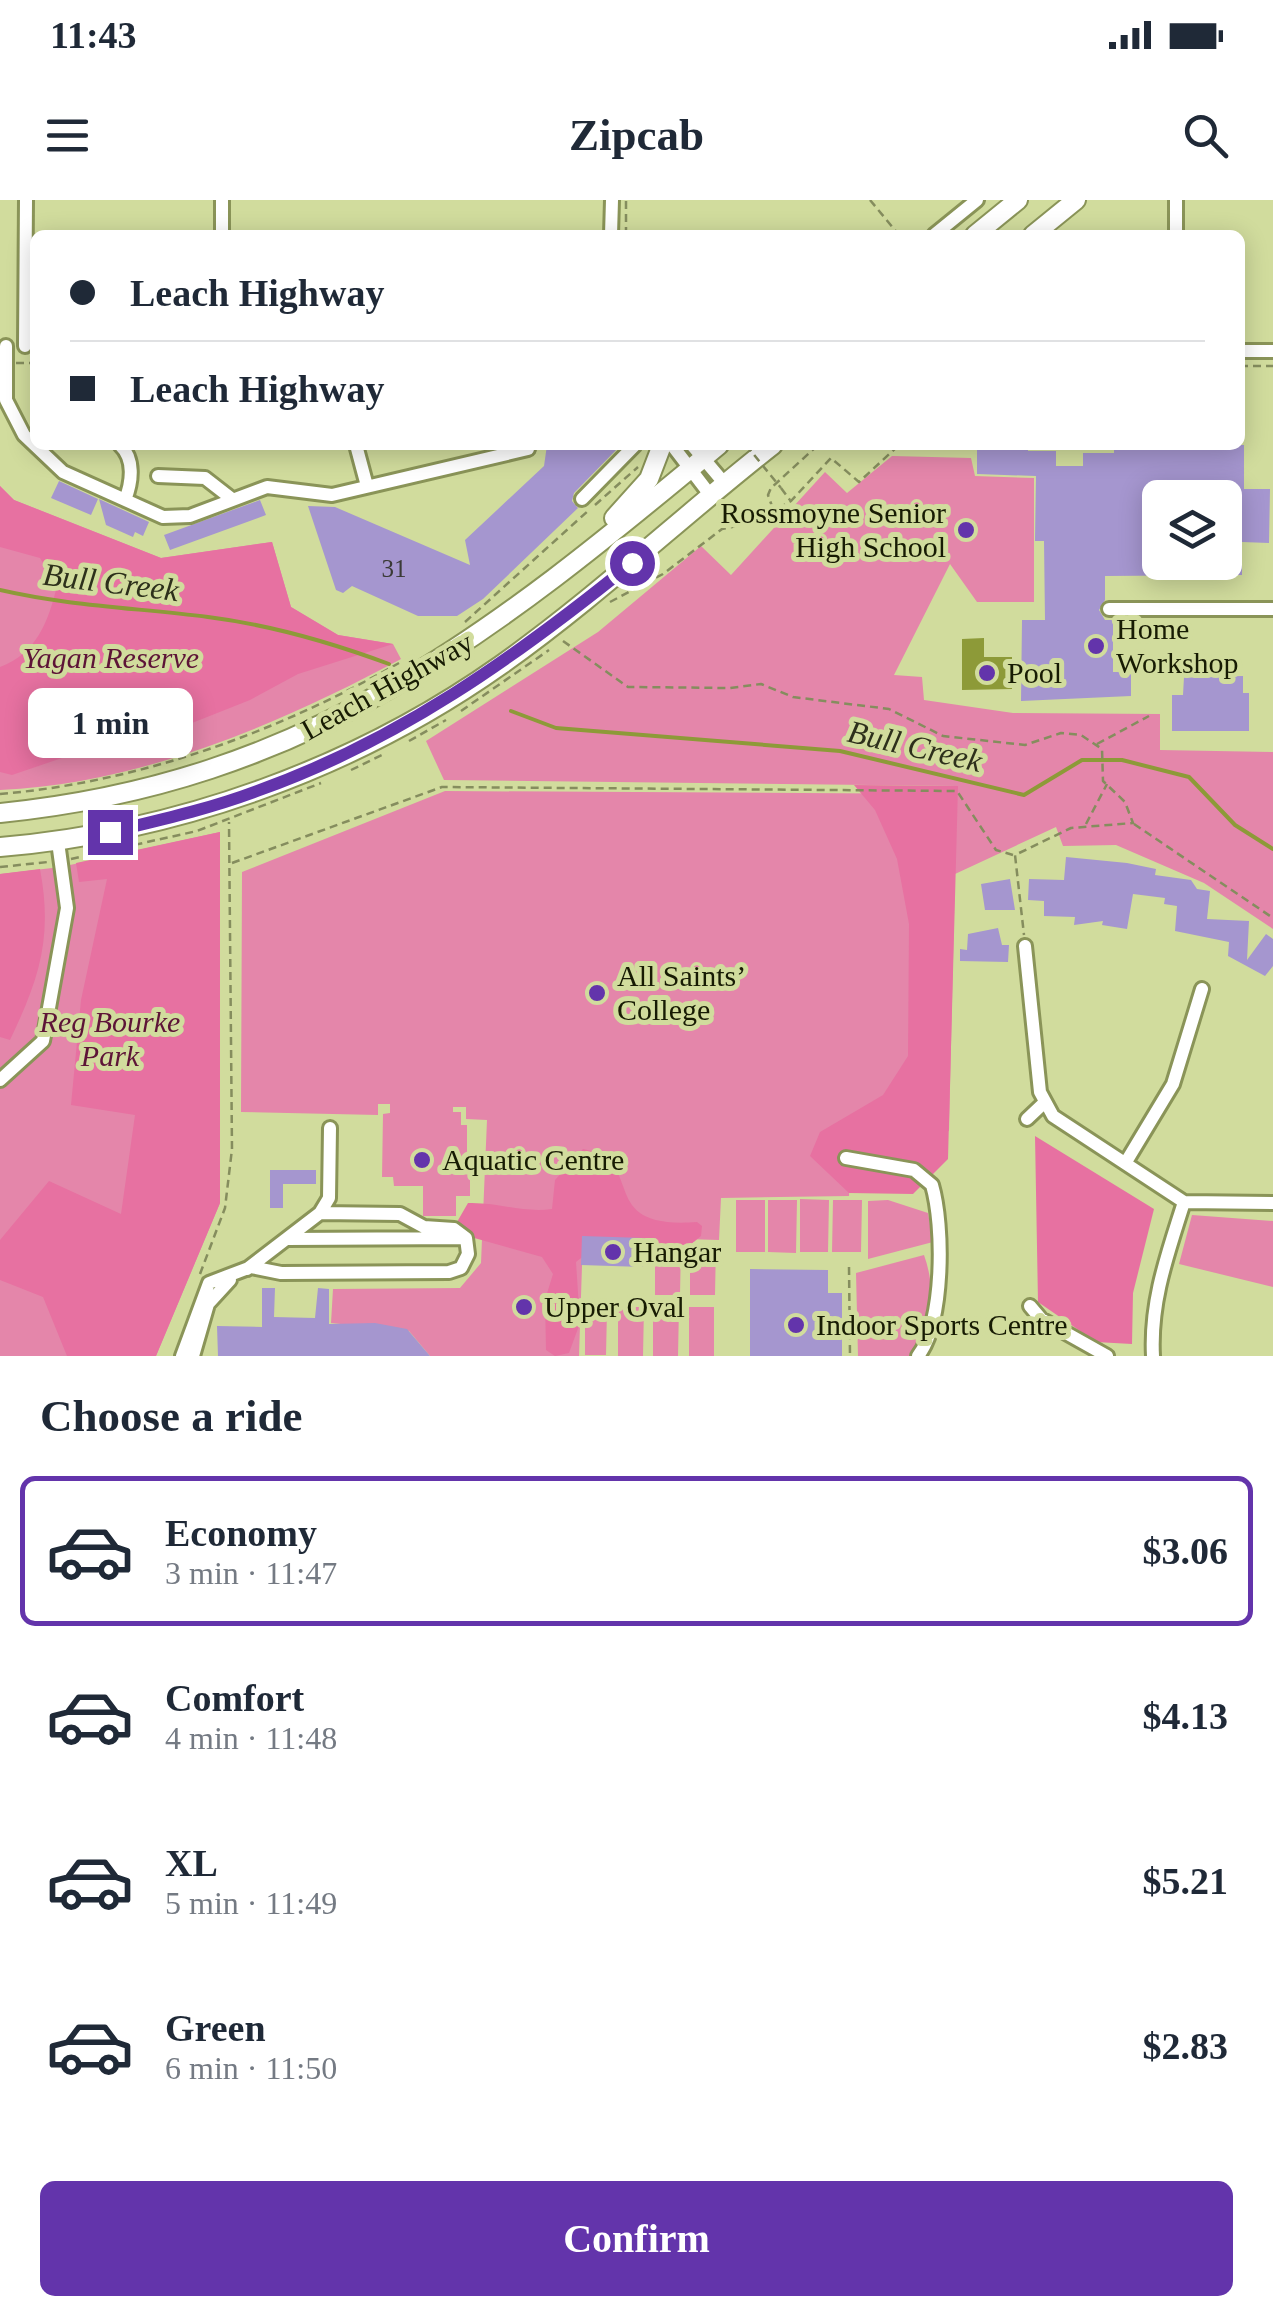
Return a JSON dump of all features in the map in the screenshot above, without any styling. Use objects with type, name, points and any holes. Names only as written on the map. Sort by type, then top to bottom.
[{"type":"highway","points":[[981,230],[1018,200]]},
{"type":"highway","points":[[1039,230],[1076,200]]},
{"type":"highway","points":[[554,579],[649,480],[660,450]]},
{"type":"highway","name":"Leach Highway","points":[[0,847],[58,842],[186,814],[256,792],[378,739],[504,663],[767,450]]},
{"type":"highway","name":"Leach Highway","points":[[0,812],[145,788],[267,749],[363,706],[433,666],[554,579],[696,457]]},
{"type":"street","points":[[26,200],[30,346],[3,346],[6,400],[30,439]]},
{"type":"street","points":[[222,200],[222,230]]},
{"type":"street","points":[[611,230],[612,200]]},
{"type":"street","points":[[940,230],[977,200]]},
{"type":"street","points":[[1176,200],[1176,230]]},
{"type":"street","points":[[1245,351],[1273,351]]},
{"type":"street","points":[[17,423],[30,427]]},
{"type":"street","points":[[40,450],[64,472],[177,519],[274,486],[320,497],[524,450]]},
{"type":"street","points":[[124,450],[130,458],[131,482],[125,500]]},
{"type":"street","points":[[357,450],[367,486]]},
{"type":"street","points":[[582,499],[630,450]]},
{"type":"street","points":[[696,457],[718,490]]},
{"type":"street","points":[[158,476],[205,478],[232,500]]},
{"type":"street","points":[[1110,609],[1273,609]]},
{"type":"street","points":[[0,1080],[43,1041],[67,908],[58,842]]},
{"type":"street","points":[[1025,946],[1040,1092],[1053,1116],[1184,1202],[1273,1204]]},
{"type":"street","points":[[1126,1162],[1173,1084],[1202,989]]},
{"type":"street","points":[[1027,1120],[1045,1102]]},
{"type":"street","points":[[193,1356],[208,1304],[219,1286],[320,1214],[329,1198],[330,1128]]},
{"type":"street","points":[[846,1158],[914,1170],[932,1185],[937,1301],[929,1342],[918,1356]]},
{"type":"street","points":[[1153,1356],[1152,1316],[1158,1285],[1184,1202]]},
{"type":"street","points":[[182,1356],[209,1283],[250,1266],[281,1273],[450,1272],[461,1268],[468,1254],[466,1238],[454,1229],[424,1228],[400,1214],[320,1214]]},
{"type":"street","points":[[287,1239],[466,1238]]},
{"type":"street","points":[[1030,1306],[1041,1319],[1107,1356]]},
{"type":"path","points":[[626,200],[626,230]]},
{"type":"path","points":[[870,200],[895,230]]},
{"type":"path","points":[[1245,366],[1273,366]]},
{"type":"path","points":[[750,450],[791,501]]},
{"type":"path","points":[[813,450],[771,488],[768,496],[773,510],[791,501],[831,458],[859,482],[894,450]]},
{"type":"path","points":[[454,632],[645,460]]},
{"type":"path","points":[[561,640],[628,687],[762,684],[793,697],[889,709],[943,736],[1025,745],[1061,733],[1081,735],[1102,749],[1102,771],[1107,784],[1124,802],[1132,823],[1273,918]]},
{"type":"path","points":[[0,794],[99,779],[222,746],[315,708],[410,657]]},
{"type":"path","points":[[1096,745],[1149,716]]},
{"type":"path","points":[[1085,825],[1107,784]]},
{"type":"path","points":[[232,863],[442,787],[957,791],[996,850],[1015,855],[1053,834],[1085,825],[1132,823]]},
{"type":"path","points":[[197,1282],[225,1208],[232,1149],[232,863],[228,821]]},
{"type":"path","points":[[1015,855],[1025,946]]},
{"type":"path","points":[[849,1267],[850,1356]]},
{"type":"green space","name":"All Saints’ College","points":[[892,456],[971,458],[975,476],[1034,478],[1034,602],[977,602],[950,564],[894,675],[922,677],[924,700],[1013,713],[1160,714],[1160,750],[1273,752],[1273,929],[1204,883],[1116,845],[1063,846],[1056,827],[955,874],[949,1131],[852,1130],[849,1196],[721,1198],[719,1240],[583,1236],[579,1356],[430,1356],[409,1331],[331,1323],[333,1289],[460,1288],[481,1263],[487,1120],[466,1119],[466,1107],[453,1107],[453,1112],[461,1112],[461,1125],[467,1125],[467,1157],[462,1157],[461,1162],[470,1163],[470,1196],[456,1196],[456,1216],[423,1216],[423,1186],[394,1186],[393,1177],[382,1177],[383,1114],[390,1113],[390,1104],[378,1104],[378,1115],[241,1112],[242,872],[445,791],[957,794],[957,786],[444,780],[426,741],[598,632],[701,546],[731,575],[825,472],[847,493]]},
{"type":"green space","name":"Yagan Reserve","points":[[0,486],[14,500],[161,558],[272,542],[291,607],[338,635],[393,644],[401,659],[307,706],[208,747],[105,776],[0,790]]},
{"type":"green space","name":"Yagan Reserve","points":[[0,486],[14,500],[161,558],[272,542],[291,607],[338,635],[393,644],[298,674],[250,700],[192,723],[106,734],[62,758],[12,775],[0,772],[0,667],[32,645],[50,612],[57,586],[40,558],[0,547]]},
{"type":"green space","points":[[854,785],[958,786],[948,1159],[913,1194],[849,1193],[810,1156],[820,1132],[883,1095],[908,1056],[909,924],[897,859],[875,810]]},
{"type":"green space","name":"Reg Bourke Park","points":[[220,832],[220,1203],[156,1356],[0,1356],[0,874],[61,867]]},
{"type":"green space","name":"Reg Bourke Park","points":[[220,832],[220,1203],[156,1356],[67,1356],[43,1297],[0,1280],[0,1240],[49,1181],[121,1214],[135,1115],[71,1105],[81,1000],[107,879],[79,882],[76,863]]},
{"type":"green space","points":[[40,869],[45,916],[41,958],[10,1040],[0,1037],[0,874]]},
{"type":"green space","points":[[1035,1136],[1154,1209],[1133,1293],[1132,1344],[1096,1342],[1038,1302]]},
{"type":"green space","points":[[583,1149],[603,1156],[614,1167],[633,1206],[645,1216],[665,1222],[697,1222],[702,1226],[701,1236],[689,1246],[616,1245],[588,1253],[576,1262],[580,1323],[569,1353],[555,1356],[546,1350],[545,1300],[553,1274],[542,1257],[460,1234],[457,1222],[468,1203],[552,1209],[555,1180]]},
{"type":"green space","points":[[800,1199],[829,1200],[828,1252],[800,1252]]},
{"type":"green space","points":[[736,1200],[765,1200],[765,1252],[736,1252]]},
{"type":"green space","points":[[768,1200],[797,1200],[796,1253],[768,1252]]},
{"type":"green space","points":[[833,1200],[862,1200],[861,1252],[832,1252]]},
{"type":"green space","points":[[888,1200],[928,1213],[933,1242],[868,1259],[868,1201]]},
{"type":"green space","points":[[1192,1215],[1273,1221],[1273,1287],[1179,1264]]},
{"type":"green space","points":[[655,1244],[681,1244],[680,1295],[655,1295]]},
{"type":"green space","points":[[690,1244],[716,1244],[715,1295],[690,1295]]},
{"type":"green space","points":[[924,1255],[930,1307],[923,1332],[909,1356],[858,1356],[856,1273]]},
{"type":"green space","points":[[618,1307],[644,1307],[643,1356],[618,1356]]},
{"type":"green space","points":[[653,1307],[679,1307],[678,1356],[653,1356]]},
{"type":"green space","points":[[689,1307],[714,1307],[714,1356],[689,1356]]},
{"type":"green space","points":[[585,1310],[607,1310],[606,1355],[585,1355]]},
{"type":"shaded area","name":"Pool","points":[[984,638],[984,657],[1012,657],[1012,689],[962,690],[962,639]]},
{"type":"building","points":[[546,450],[616,450],[574,493],[572,501],[578,508],[483,599],[457,616],[418,616],[352,586],[343,593],[336,590],[308,506],[335,507],[470,565],[465,540],[544,466]]},
{"type":"building","points":[[977,450],[1056,451],[1056,466],[1083,466],[1083,453],[1244,450],[1244,489],[1270,489],[1269,543],[1242,542],[1242,480],[1142,480],[1142,576],[1105,576],[1105,600],[1099,610],[1105,620],[1113,620],[1113,672],[1131,672],[1131,696],[1021,701],[1022,620],[1045,620],[1044,541],[1035,541],[1036,476],[977,474]]},
{"type":"building","points":[[59,481],[98,499],[91,515],[51,498]]},
{"type":"building","points":[[99,499],[149,522],[143,536],[135,532],[133,537],[106,525]]},
{"type":"building","points":[[260,500],[266,515],[170,550],[164,535]]},
{"type":"building","points":[[1243,676],[1243,693],[1249,693],[1249,731],[1172,731],[1172,695],[1183,695],[1184,677]]},
{"type":"building","points":[[1066,857],[1127,863],[1156,869],[1155,875],[1191,880],[1197,889],[1210,891],[1207,919],[1249,921],[1247,960],[1266,934],[1273,939],[1273,966],[1265,976],[1228,956],[1229,942],[1175,931],[1177,906],[1164,904],[1165,898],[1133,894],[1127,929],[1102,925],[1103,921],[1074,925],[1075,917],[1044,916],[1044,901],[1028,900],[1029,879],[1064,880]]},
{"type":"building","points":[[1010,879],[1015,910],[985,910],[981,884]]},
{"type":"building","points":[[998,928],[1002,945],[1009,945],[1008,962],[960,961],[960,949],[967,950],[968,934]]},
{"type":"building","points":[[270,1170],[316,1170],[316,1184],[283,1184],[283,1208],[270,1208]]},
{"type":"building","name":"Hangar","points":[[582,1236],[644,1238],[643,1267],[581,1265]]},
{"type":"building","name":"Indoor Sports Centre","points":[[750,1269],[828,1270],[828,1293],[842,1293],[842,1356],[750,1356]]},
{"type":"building","points":[[262,1288],[275,1288],[274,1317],[315,1318],[318,1288],[329,1289],[329,1324],[375,1323],[407,1329],[430,1356],[218,1356],[217,1326],[262,1327]]},
{"type":"waterway","name":"Bull Creek","points":[[0,590],[255,625],[389,664]]},
{"type":"waterway","name":"Bull Creek","points":[[511,711],[556,728],[840,751],[1024,795],[1082,760],[1122,760],[1189,777],[1235,825],[1273,849]]},
{"type":"place","name":"Rossmoyne Senior High School","points":[[966,530]]},
{"type":"place","name":"Home Workshop","points":[[1096,646]]},
{"type":"place","name":"Pool","points":[[987,673]]},
{"type":"place","name":"All Saints’ College","points":[[597,993]]},
{"type":"place","name":"Aquatic Centre","points":[[422,1160]]},
{"type":"place","name":"Hangar","points":[[613,1252]]},
{"type":"place","name":"Upper Oval","points":[[524,1307]]},
{"type":"place","name":"Indoor Sports Centre","points":[[796,1325]]},
{"type":"route","points":[[110,832],[256,792],[378,739],[504,663],[632,563]]}]
